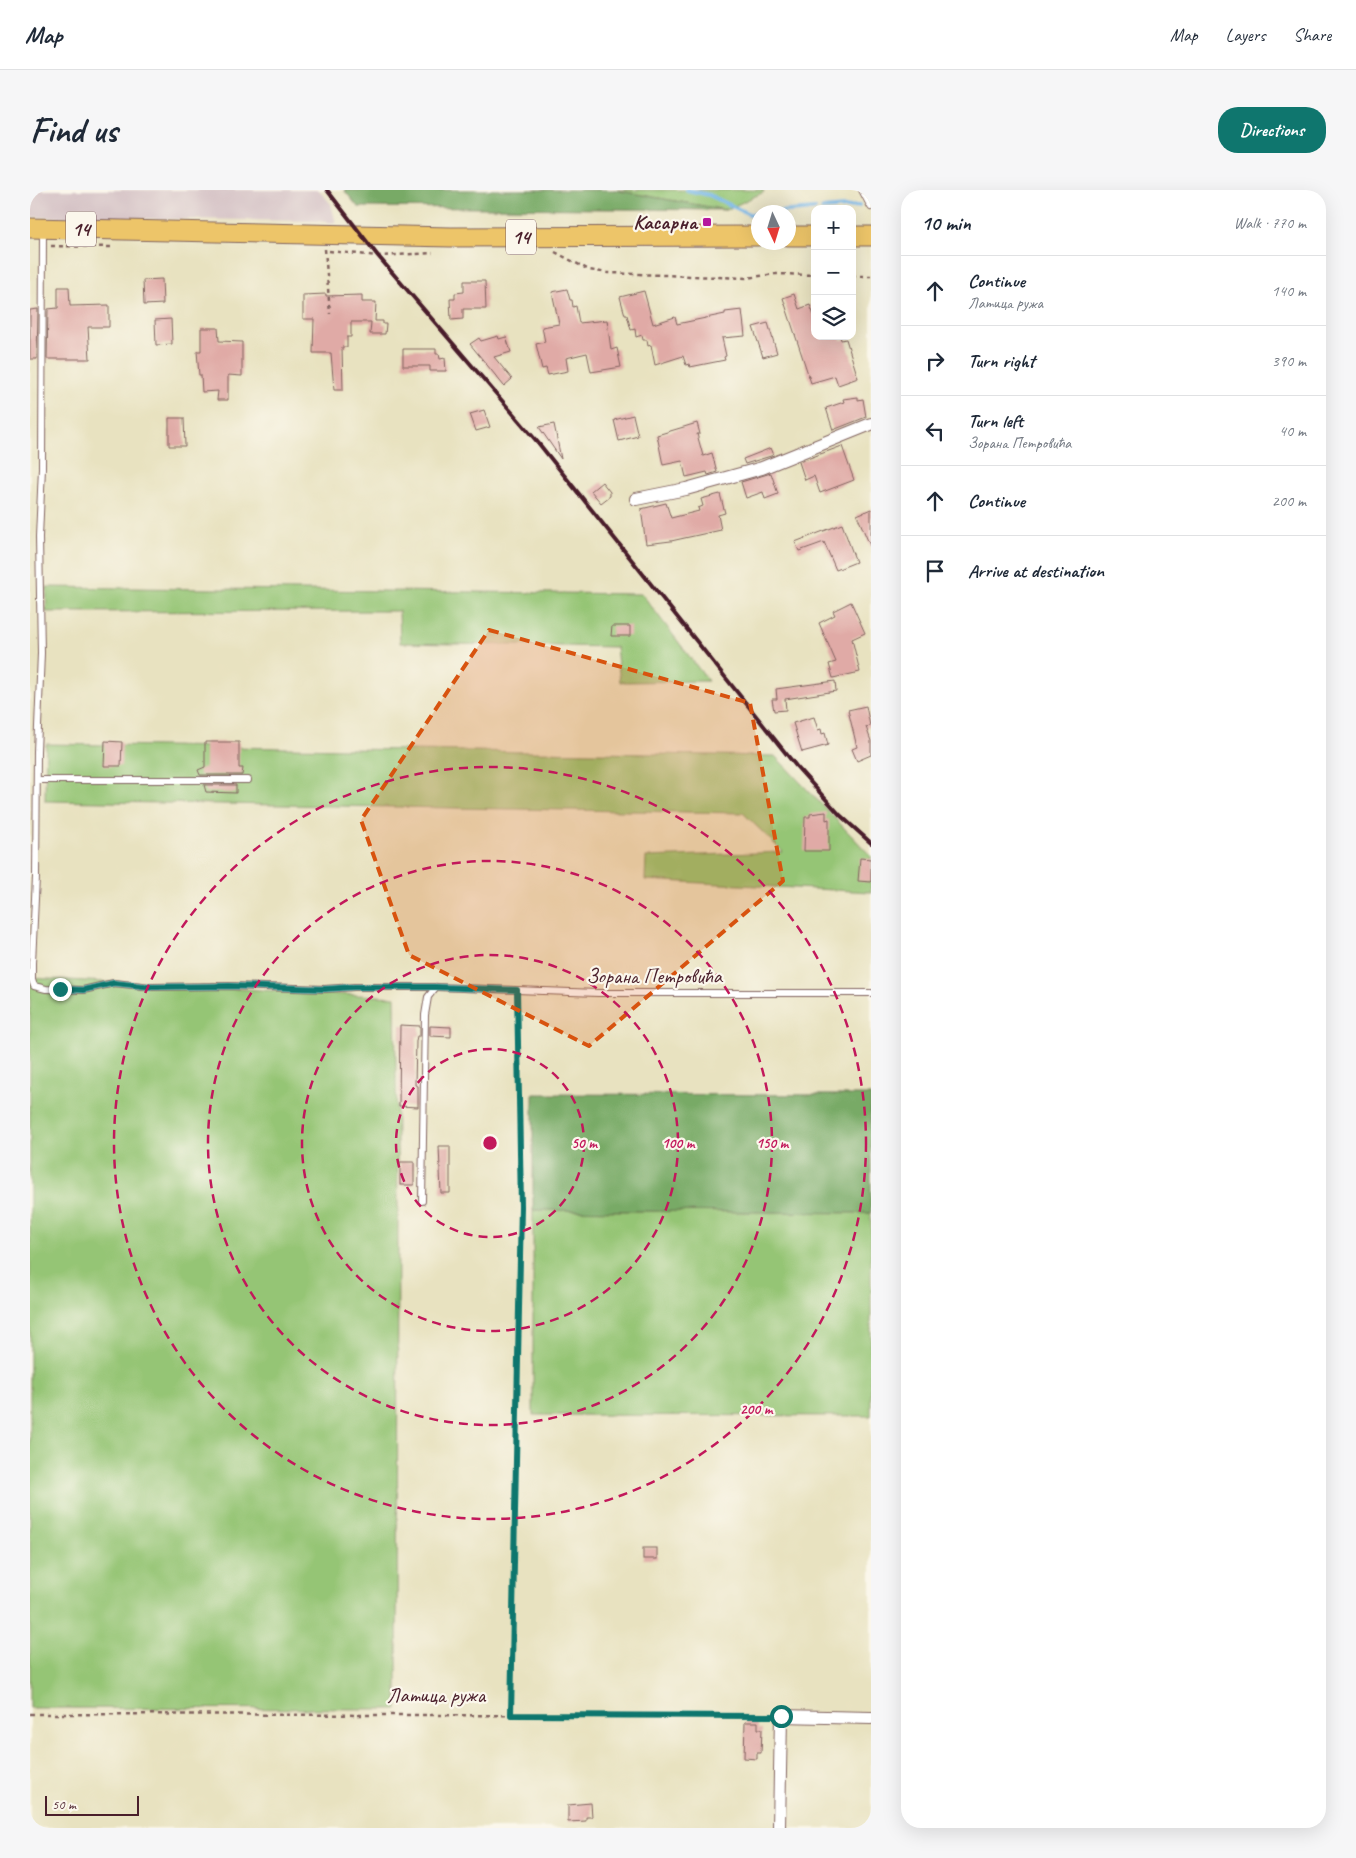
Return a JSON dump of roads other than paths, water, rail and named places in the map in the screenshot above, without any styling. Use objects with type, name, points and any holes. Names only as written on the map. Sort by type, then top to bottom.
[{"type":"main road","name":"14","points":[[38,234],[324,242],[451,237],[751,236]]},
{"type":"main road","points":[[796,236],[811,236]]},
{"type":"main road","points":[[856,236],[871,236]]},
{"type":"street","points":[[636,499],[696,486],[762,468],[871,424]]},
{"type":"street","points":[[779,1828],[781,1716],[871,1718]]},
{"type":"lane","points":[[862,190],[871,207]]},
{"type":"lane","points":[[38,234],[43,404],[38,537],[40,653],[37,780],[248,780]]},
{"type":"lane","name":"Зорана Петровића","points":[[37,780],[36,878],[32,963],[34,986],[46,989],[83,990],[114,983],[152,987],[230,986],[325,989],[436,987],[645,993],[871,993]]},
{"type":"lane","points":[[422,1201],[425,1015],[428,997],[436,987]]},
{"type":"waterway","points":[[687,190],[709,195],[751,214]]},
{"type":"waterway","points":[[796,210],[811,209]]},
{"type":"railway","points":[[327,190],[378,256],[540,445],[796,766],[840,815],[871,843]]},
{"type":"place","name":"Касарна","points":[[707,222]]}]
